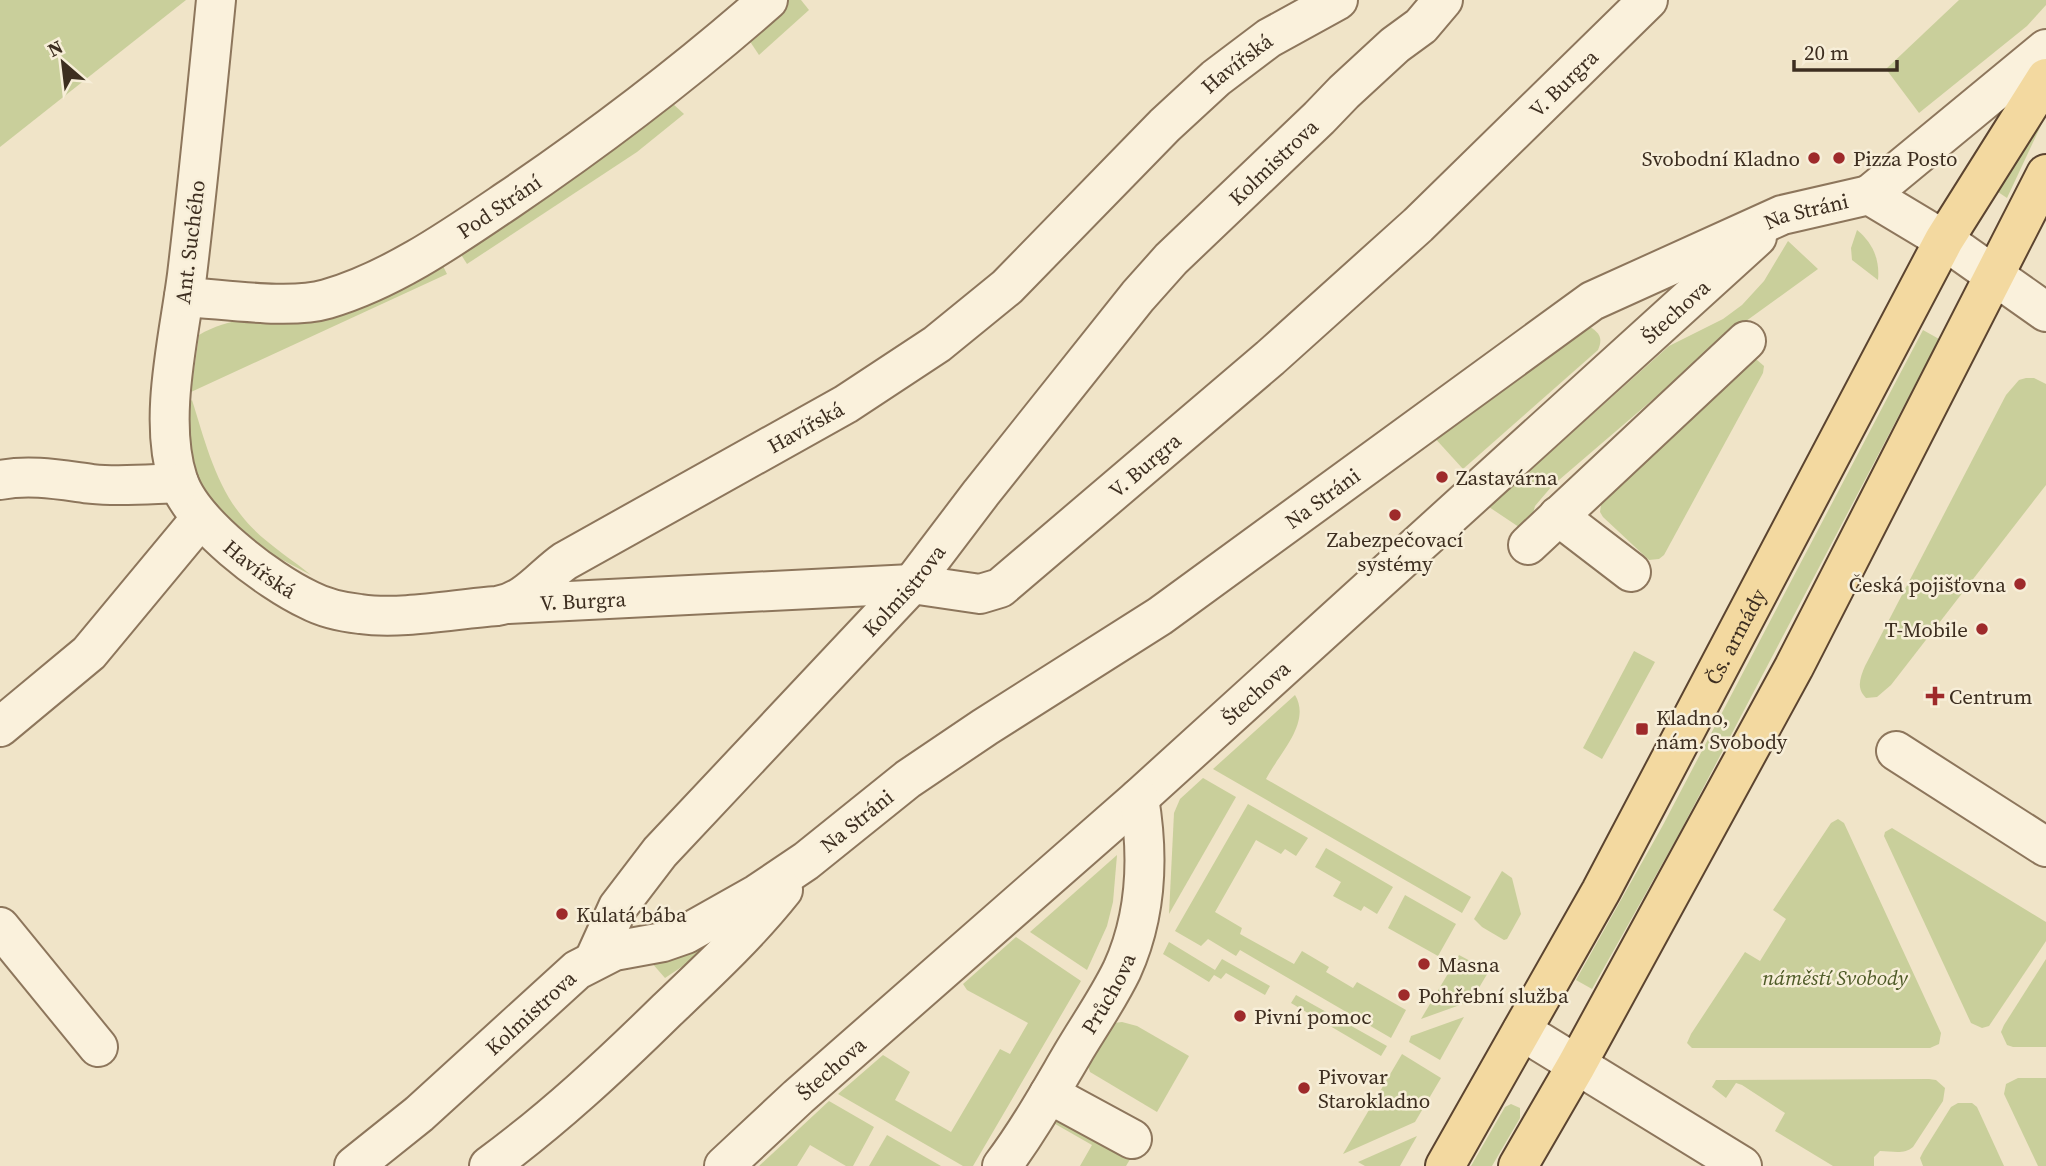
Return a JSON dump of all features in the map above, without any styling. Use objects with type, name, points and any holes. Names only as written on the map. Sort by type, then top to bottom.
[{"type":"main road","name":"Čs. armády","points":[[1445,1166],[1601,891],[1944,240],[2046,78]]},
{"type":"main road","points":[[1517,1166],[1576,1066],[1794,667],[2046,174]]},
{"type":"street","name":"Ant. Suchého","points":[[179,483],[170,447],[170,403],[216,0]]},
{"type":"street","name":"Pod Strání","points":[[184,297],[282,303],[325,300],[377,280],[487,214],[596,138],[692,64],[768,0]]},
{"type":"street","name":"Havířská","points":[[179,483],[201,518],[218,536],[296,593],[322,606],[384,616],[506,604],[534,589],[565,561],[846,404],[937,344],[1007,287],[1165,124],[1216,78],[1269,38],[1338,0]]},
{"type":"street","name":"Kolmistrova","points":[[354,1166],[419,1115],[566,979],[594,960],[618,906],[660,852],[912,584],[1138,296],[1171,259],[1344,92],[1395,45],[1421,26],[1443,0]]},
{"type":"street","name":"V. Burgra","points":[[506,604],[912,584],[980,594],[1000,589],[1270,358],[1408,234],[1648,0]]},
{"type":"street","name":"Na Stráni","points":[[594,960],[614,951],[663,942],[686,934],[757,894],[806,861],[908,779],[1160,616],[1586,305],[1782,215],[1869,195],[2046,49]]},
{"type":"street","name":"Na Stráni","points":[[1869,195],[1944,240]]},
{"type":"street","name":"Štechova","points":[[724,1166],[807,1089],[1139,798],[1782,215]]},
{"type":"street","points":[[1944,240],[2046,312]]},
{"type":"street","points":[[1528,545],[1746,341]]},
{"type":"street","points":[[0,481],[64,478],[93,484],[179,483]]},
{"type":"street","points":[[1559,516],[1631,572]]},
{"type":"street","points":[[0,727],[89,653],[201,518]]},
{"type":"street","points":[[1896,751],[2046,847]]},
{"type":"street","name":"Průchova","points":[[1002,1166],[1024,1137],[1121,971],[1135,935],[1142,904],[1145,865],[1139,798]]},
{"type":"street","name":"Na Stráni","points":[[489,1166],[563,1108],[717,963],[767,910],[806,861]]},
{"type":"street","points":[[0,927],[98,1047]]},
{"type":"street","points":[[1522,1031],[1742,1166]]},
{"type":"street","points":[[1049,1094],[1132,1139]]},
{"type":"green space","points":[[0,0],[186,0],[0,147]]},
{"type":"green space","points":[[787,0],[801,0],[809,10],[759,55],[749,40]]},
{"type":"green space","points":[[1959,0],[2046,0],[2046,5],[2027,26],[1919,113],[1886,69]]},
{"type":"green space","points":[[672,103],[684,114],[637,152],[467,264],[460,253]]},
{"type":"green space","points":[[2043,117],[2044,119],[2007,198],[1992,188]]},
{"type":"green space","points":[[1857,230],[1874,252],[1878,280],[1852,260],[1851,248]]},
{"type":"green space","points":[[1788,241],[1818,269],[1735,329],[1552,486],[1535,506],[1528,533],[1489,507],[1669,346],[1723,319],[1742,305],[1764,281]]},
{"type":"green space","points":[[441,262],[447,274],[191,392],[199,335],[228,323]]},
{"type":"green space","points":[[1583,327],[1590,327],[1598,334],[1598,350],[1463,469],[1432,435]]},
{"type":"green space","points":[[1923,330],[1939,339],[1679,834],[1592,989],[1576,980],[1663,825]]},
{"type":"green space","points":[[1753,360],[1764,366],[1763,373],[1664,555],[1659,559],[1649,560],[1603,517],[1600,512],[1602,498]]},
{"type":"green space","points":[[2034,378],[2046,384],[2046,485],[1891,685],[1877,697],[1866,698],[1860,687],[1865,666],[2006,395],[2019,380]]},
{"type":"green space","points":[[192,400],[211,460],[232,502],[256,532],[311,575],[239,537],[198,481],[180,411]]},
{"type":"green space","points":[[1634,651],[1655,662],[1602,759],[1583,748]]},
{"type":"green space","points":[[1295,695],[1299,706],[1296,728],[1266,779],[1471,897],[1462,913],[1213,769]]},
{"type":"green space","points":[[1203,778],[1236,797],[1169,914],[1174,813],[1180,799]]},
{"type":"green space","points":[[1248,804],[1308,838],[1296,856],[1285,849],[1281,854],[1256,840],[1215,912],[1242,928],[1240,934],[1294,964],[1302,951],[1329,967],[1326,972],[1353,988],[1357,982],[1406,1010],[1391,1038],[1240,950],[1236,956],[1208,939],[1201,946],[1175,931]]},
{"type":"green space","name":"náměstí Svobody","points":[[1838,819],[1844,823],[1941,1033],[1939,1044],[1930,1048],[1692,1048],[1687,1043],[1691,1034],[1745,952],[1760,961],[1786,919],[1773,910],[1831,823]]},
{"type":"green space","points":[[1892,828],[2046,922],[2046,941],[1989,1026],[1982,1028],[1971,1023],[1884,836],[1885,832]]},
{"type":"green space","points":[[1326,848],[1393,887],[1377,914],[1364,906],[1361,911],[1333,896],[1341,882],[1315,867]]},
{"type":"green space","points":[[1117,855],[1113,902],[1107,926],[1087,970],[1030,932]]},
{"type":"green space","points":[[1502,871],[1512,878],[1521,914],[1504,940],[1474,919]]},
{"type":"green space","points":[[1405,895],[1456,924],[1438,956],[1388,928]]},
{"type":"green space","points":[[729,935],[665,978],[651,962]]},
{"type":"green space","points":[[1016,937],[1081,981],[973,1166],[963,1166],[838,1094],[883,1055],[910,1072],[895,1100],[951,1132],[1000,1049],[1010,1054],[1028,1023],[967,990],[963,984]]},
{"type":"green space","points":[[1169,942],[1215,970],[1222,959],[1270,986],[1265,995],[1226,973],[1221,979],[1214,975],[1209,982],[1163,954]]},
{"type":"green space","points":[[1459,955],[1489,971],[1471,1001],[1421,1019]]},
{"type":"green space","points":[[2046,959],[2046,1047],[2007,1045],[2001,1032],[2004,1025]]},
{"type":"green space","points":[[1296,995],[1387,1046],[1381,1056],[1291,1003]]},
{"type":"green space","points":[[1464,1017],[1440,1060],[1409,1042],[1411,1036]]},
{"type":"green space","points":[[1114,1023],[1137,1026],[1189,1056],[1157,1112],[1090,1072],[1087,1063]]},
{"type":"green space","points":[[1402,1054],[1441,1078],[1415,1122],[1343,1154]]},
{"type":"green space","points":[[2018,1078],[2046,1078],[2046,1166],[2038,1166],[2004,1094],[2006,1084]]},
{"type":"green space","points":[[1716,1080],[1936,1080],[1945,1088],[1943,1101],[1913,1147],[1902,1152],[1880,1151],[1874,1157],[1874,1166],[1833,1166],[1775,1131],[1785,1113],[1742,1085],[1736,1083],[1726,1098],[1712,1087]]},
{"type":"green space","points":[[829,1101],[874,1127],[853,1166],[846,1166],[810,1145],[797,1166],[759,1166]]},
{"type":"green space","points":[[1958,1103],[1972,1103],[1977,1107],[2004,1166],[1923,1166],[1920,1158],[1923,1152],[1951,1107]]},
{"type":"green space","points":[[1511,1104],[1520,1108],[1520,1118],[1492,1166],[1471,1166],[1505,1107]]},
{"type":"green space","points":[[1052,1118],[1132,1156],[1126,1166],[1080,1166],[1092,1145],[1050,1121]]},
{"type":"green space","points":[[887,1135],[941,1166],[869,1166]]},
{"type":"green space","points":[[1417,1136],[1400,1166],[1365,1166],[1358,1162]]},
{"type":"place","name":"Svobodní Kladno","points":[[1814,158]]},
{"type":"place","name":"Pizza Posto","points":[[1839,158]]},
{"type":"place","name":"Zastavárna","points":[[1442,477]]},
{"type":"place","name":"Zabezpečovací systémy","points":[[1395,515]]},
{"type":"place","name":"Česká pojišťovna","points":[[2020,584]]},
{"type":"place","name":"T-Mobile","points":[[1982,629]]},
{"type":"place","name":"Centrum","points":[[1935,696]]},
{"type":"place","name":"Kladno, nám. Svobody","points":[[1642,729]]},
{"type":"place","name":"Kulatá bába","points":[[562,914]]},
{"type":"place","name":"Masna","points":[[1424,964]]},
{"type":"place","name":"Pohřební služba","points":[[1404,995]]},
{"type":"place","name":"Pivní pomoc","points":[[1240,1016]]},
{"type":"place","name":"Pivovar Starokladno","points":[[1304,1088]]}]
